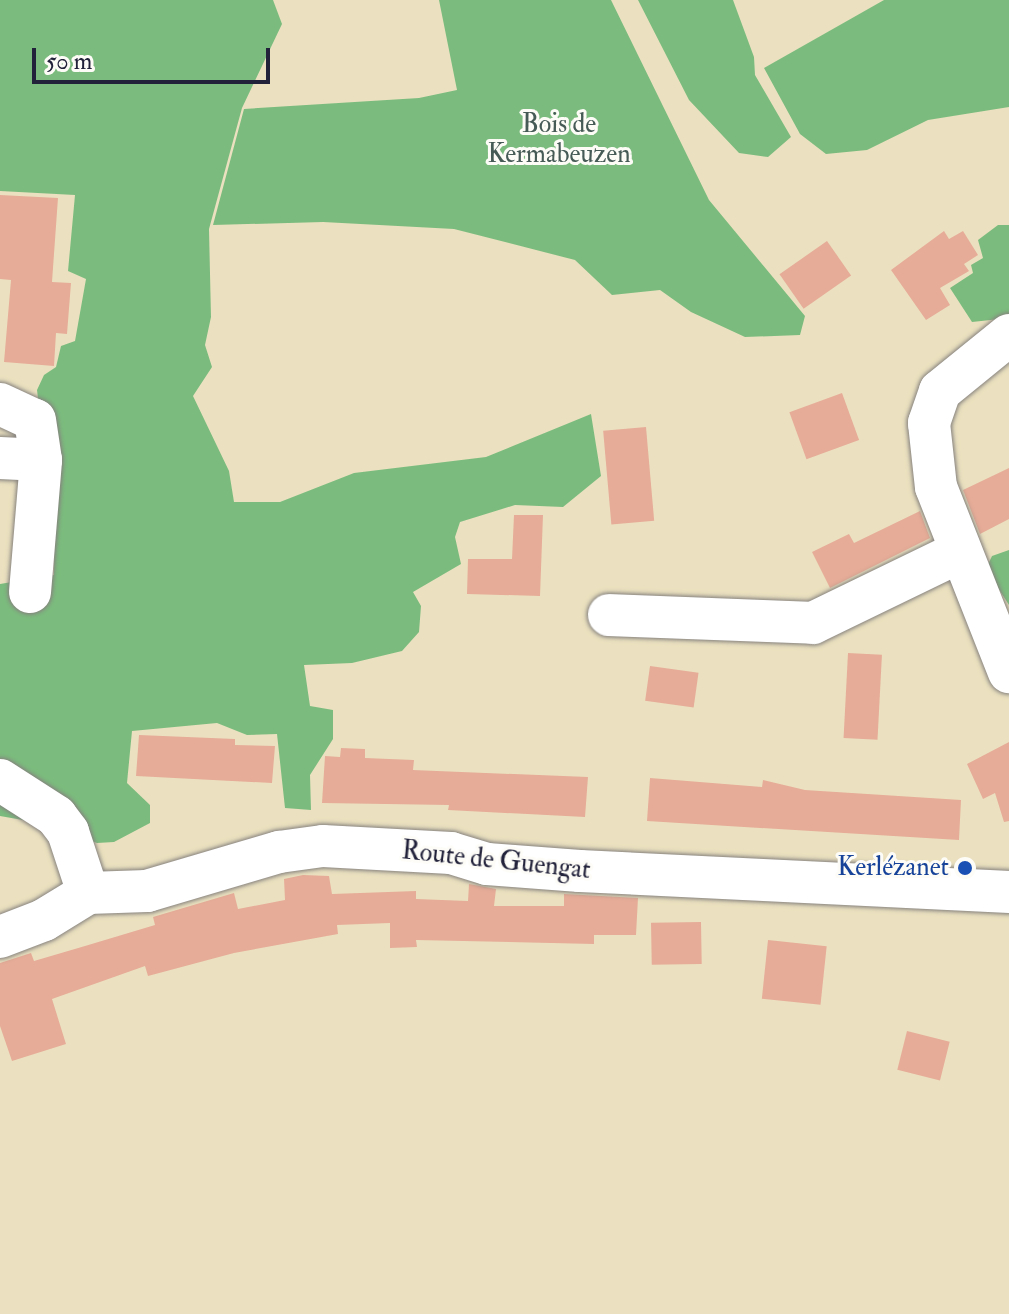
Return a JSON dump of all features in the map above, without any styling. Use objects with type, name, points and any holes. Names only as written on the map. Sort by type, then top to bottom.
[{"type":"street","points":[[1009,335],[932,403],[929,423],[936,487],[959,552],[1009,672]]},
{"type":"street","points":[[0,404],[35,420],[20,459],[30,592]]},
{"type":"street","points":[[609,615],[813,623],[959,552]]},
{"type":"street","points":[[0,780],[62,824],[77,849],[88,893]]},
{"type":"street","name":"Route de Guengat","points":[[0,937],[44,920],[88,893],[147,891],[279,852],[323,846],[451,853],[487,864],[580,871],[1009,892]]},
{"type":"green space","points":[[0,0],[273,0],[282,24],[242,108],[209,229],[211,317],[205,345],[212,367],[193,396],[229,471],[234,502],[280,502],[354,473],[486,457],[591,414],[601,476],[563,507],[515,505],[460,522],[455,537],[461,564],[413,592],[421,606],[419,632],[402,651],[352,663],[304,665],[310,706],[333,710],[333,739],[310,775],[311,810],[285,808],[277,734],[247,735],[217,723],[132,731],[127,783],[150,805],[150,823],[114,842],[97,843],[40,823],[0,816],[0,584],[54,575],[55,465],[42,432],[37,390],[44,375],[56,367],[61,346],[75,341],[86,279],[68,271],[75,195],[0,191]]},
{"type":"green space","name":"Bois de Kermabeuzen","points":[[439,0],[611,0],[709,200],[805,316],[800,335],[745,337],[691,312],[660,290],[612,295],[575,260],[454,229],[323,222],[213,225],[244,109],[419,98],[457,90]]},
{"type":"green space","name":"Bois de Kermabeuzen","points":[[638,0],[733,0],[754,57],[755,75],[791,137],[768,157],[739,153],[689,100]]},
{"type":"green space","points":[[884,0],[1009,0],[1009,107],[928,120],[867,150],[826,154],[800,134],[764,68]]},
{"type":"green space","points":[[998,225],[1009,225],[1009,318],[972,322],[950,288],[973,273],[971,265],[983,258],[978,240]]},
{"type":"green space","points":[[1009,550],[1009,605],[986,569],[992,556]]},
{"type":"building","points":[[0,195],[58,198],[52,282],[71,283],[67,334],[56,333],[54,366],[4,362],[11,280],[0,279]]},
{"type":"building","points":[[944,231],[949,239],[963,231],[978,255],[964,264],[969,271],[940,288],[950,305],[926,320],[891,270]]},
{"type":"building","points":[[827,241],[851,275],[804,309],[779,274]]},
{"type":"building","points":[[842,393],[859,440],[806,459],[789,412]]},
{"type":"building","points":[[646,427],[654,521],[611,524],[603,431]]},
{"type":"building","points":[[1009,468],[1009,519],[980,534],[963,490]]},
{"type":"building","points":[[920,511],[930,538],[830,588],[812,552],[849,534],[854,543]]},
{"type":"building","points":[[514,515],[543,515],[540,596],[467,594],[468,559],[512,559]]},
{"type":"building","points":[[848,653],[882,655],[878,740],[844,738]]},
{"type":"building","points":[[650,666],[699,673],[694,707],[645,701]]},
{"type":"building","points":[[139,735],[235,739],[235,745],[275,746],[272,783],[136,776]]},
{"type":"building","points":[[1009,742],[1009,821],[1004,822],[995,793],[983,799],[967,764]]},
{"type":"building","points":[[341,748],[365,749],[365,758],[414,760],[413,770],[588,777],[585,817],[448,810],[449,805],[322,803],[325,756],[340,757]]},
{"type":"building","points":[[650,778],[762,787],[763,780],[805,790],[961,800],[959,840],[647,821]]},
{"type":"building","points":[[303,875],[329,876],[332,894],[416,891],[416,899],[468,901],[469,884],[496,889],[494,906],[564,906],[564,894],[638,898],[636,935],[594,935],[594,944],[416,940],[417,947],[390,948],[390,923],[337,925],[338,934],[234,953],[148,976],[145,966],[52,999],[66,1044],[12,1061],[0,1026],[0,963],[31,953],[34,961],[85,946],[155,925],[153,917],[234,893],[238,909],[285,900],[284,879]]},
{"type":"building","points":[[701,922],[702,964],[652,965],[651,923]]},
{"type":"building","points":[[768,940],[827,946],[821,1005],[762,999]]},
{"type":"building","points":[[907,1031],[950,1042],[940,1080],[897,1070]]},
{"type":"place","name":"Kerlézanet","points":[[965,868]]}]
